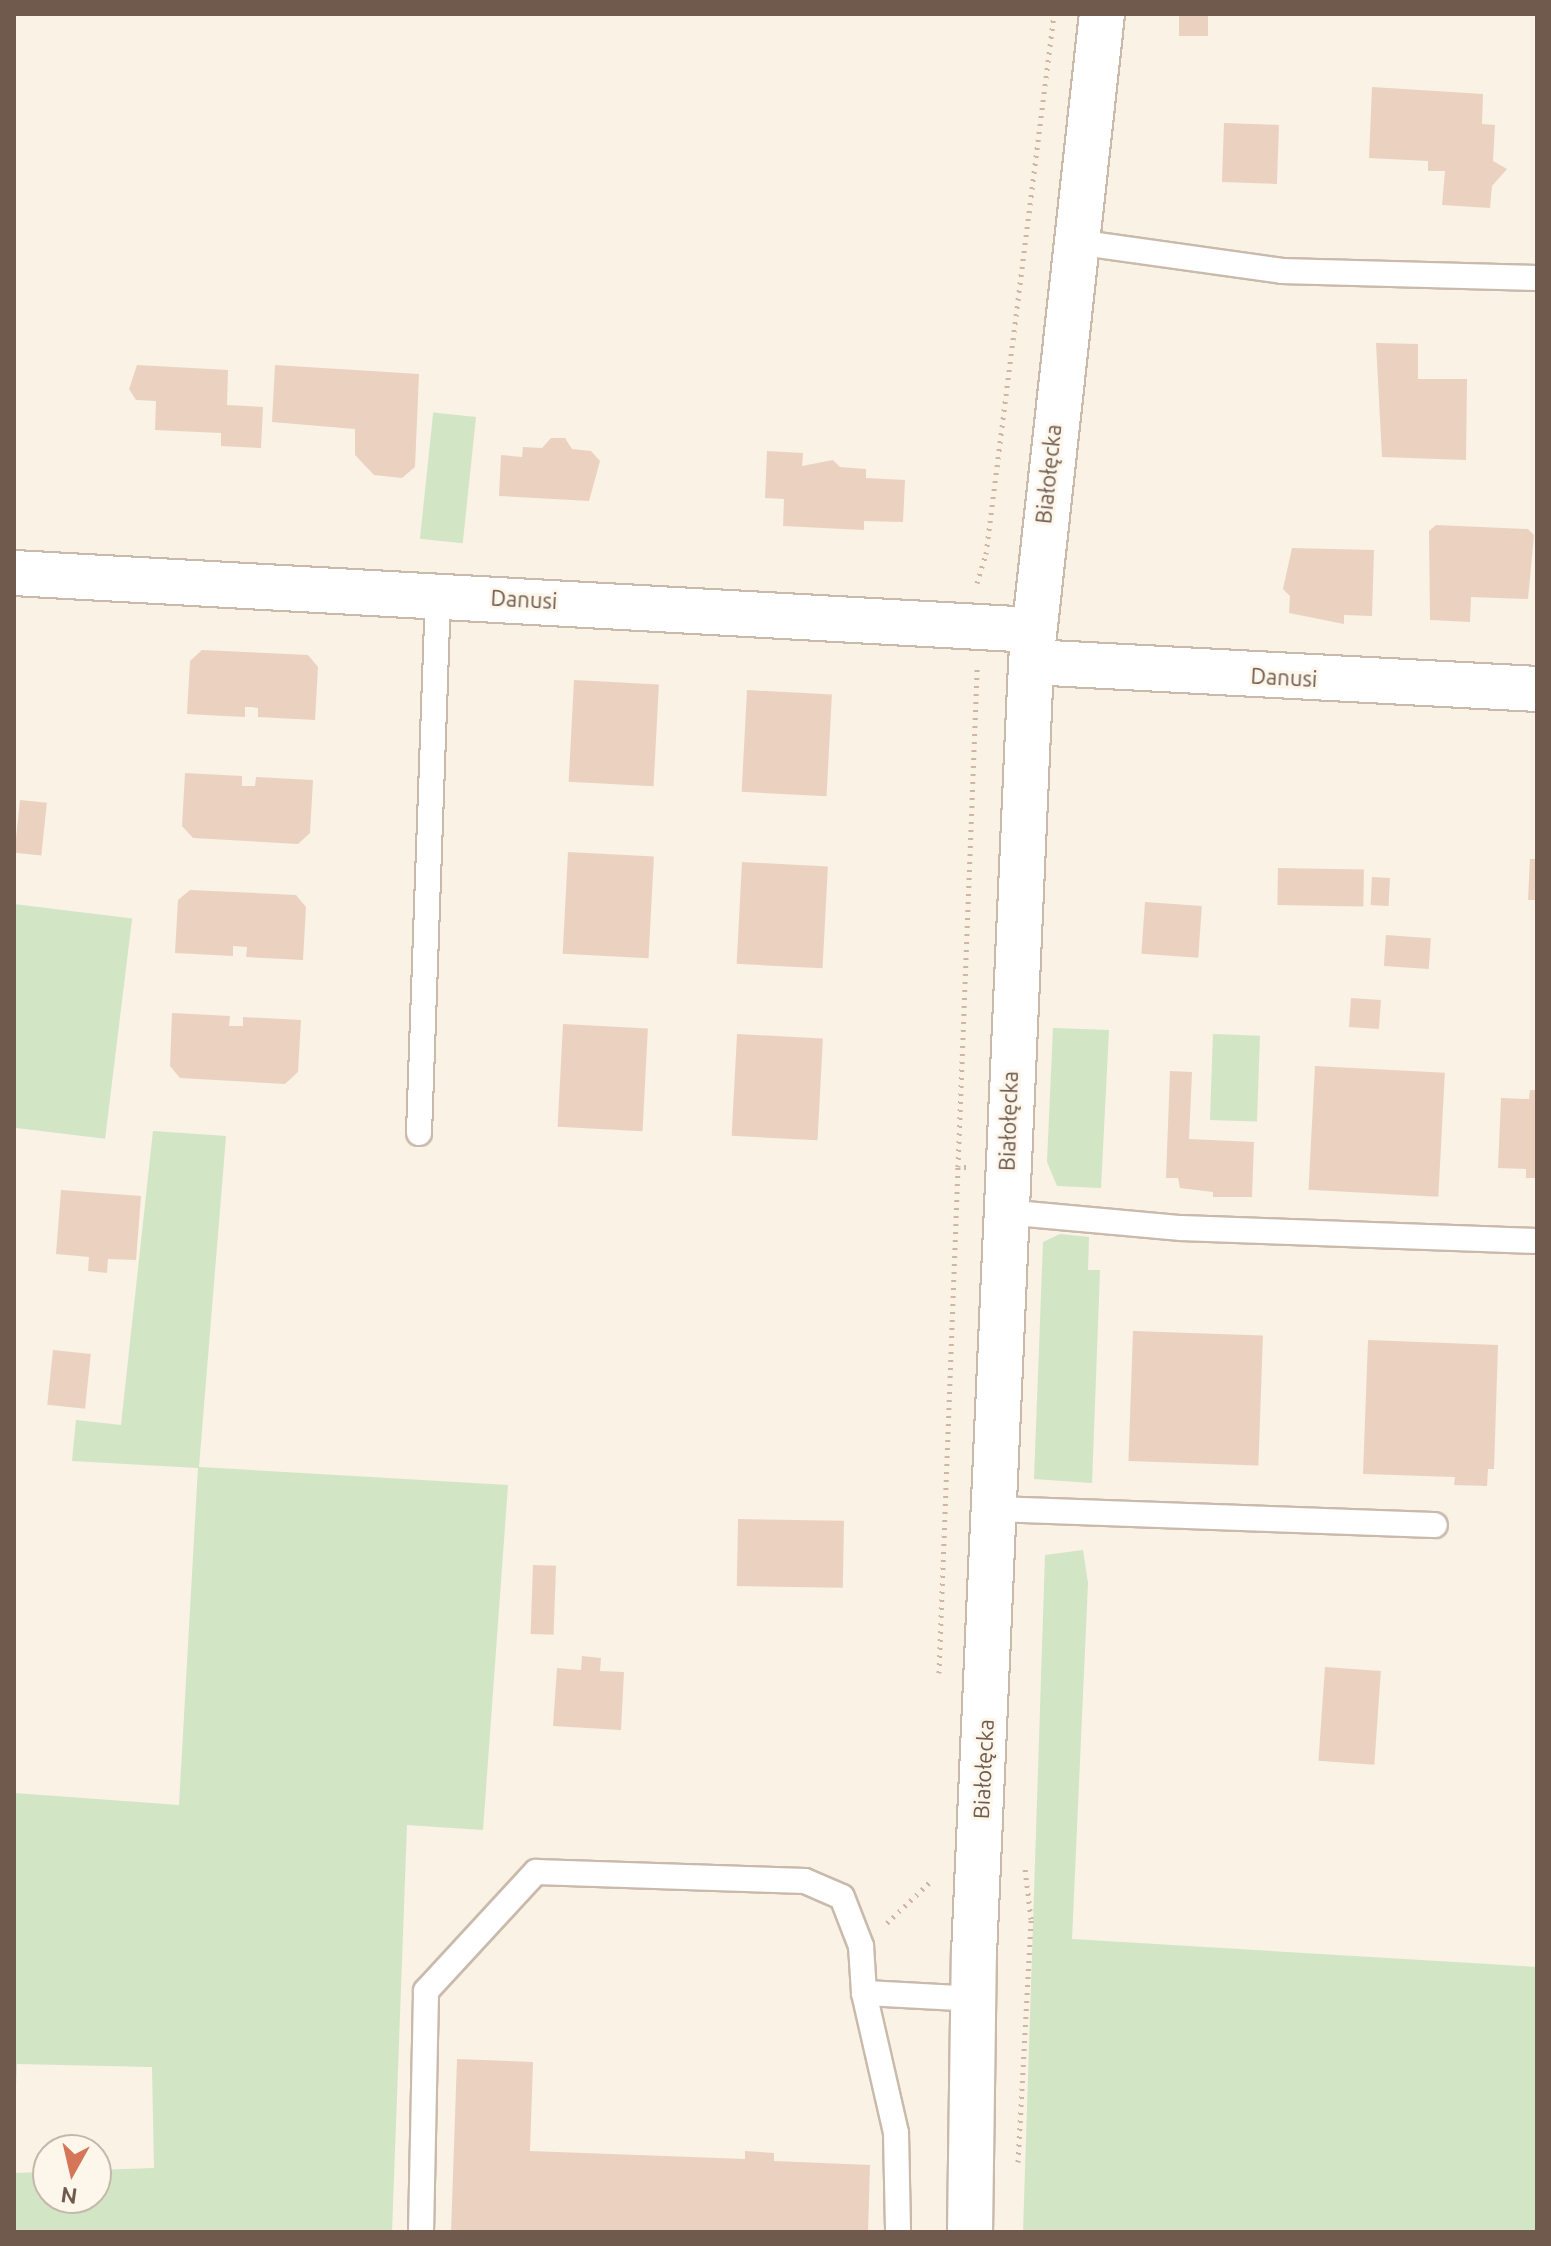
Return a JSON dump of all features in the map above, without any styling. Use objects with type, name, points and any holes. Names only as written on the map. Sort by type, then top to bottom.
[{"type":"street","name":"Białołęcka","points":[[970,2232],[974,1999],[1004,1212],[1032,646],[1102,14]]},
{"type":"street","name":"Danusi","points":[[14,573],[973,626],[1032,646],[1537,689]]},
{"type":"lane","points":[[1076,242],[1282,271],[1537,278]]},
{"type":"lane","points":[[419,1133],[438,595]]},
{"type":"lane","points":[[1004,1212],[1181,1228],[1537,1241]]},
{"type":"lane","points":[[994,1509],[1435,1525]]},
{"type":"lane","points":[[421,2232],[426,1991],[536,1872],[805,1881],[842,1897],[861,1946],[864,1993],[896,2133],[898,2232]]},
{"type":"lane","points":[[864,1993],[974,1999]]},
{"type":"path","points":[[939,1688],[973,626],[1054,14]]},
{"type":"path","points":[[958,1167],[981,1167]]},
{"type":"path","points":[[861,1946],[939,1874]]},
{"type":"green space","points":[[433,413],[476,417],[463,543],[420,539]]},
{"type":"green space","points":[[14,904],[132,919],[105,1139],[14,1128]]},
{"type":"green space","points":[[1053,1028],[1109,1030],[1101,1188],[1057,1186],[1047,1162]]},
{"type":"green space","points":[[1213,1034],[1260,1036],[1257,1122],[1210,1120]]},
{"type":"green space","points":[[153,1131],[226,1136],[199,1467],[508,1485],[483,1830],[407,1825],[392,2232],[14,2232],[14,2173],[32,2172],[32,2214],[112,2214],[112,2169],[154,2168],[152,2067],[17,2064],[14,2128],[14,1793],[179,1805],[198,1468],[72,1461],[76,1420],[121,1425]]},
{"type":"green space","points":[[1060,1234],[1089,1237],[1088,1270],[1100,1270],[1092,1483],[1034,1479],[1043,1242]]},
{"type":"green space","points":[[1083,1550],[1088,1583],[1072,1939],[1537,1967],[1537,2232],[1023,2232],[1045,1555]]},
{"type":"building","points":[[1179,14],[1208,14],[1208,36],[1179,36]]},
{"type":"building","points":[[1372,87],[1483,94],[1482,124],[1495,125],[1493,161],[1507,169],[1492,186],[1490,208],[1442,205],[1445,171],[1428,171],[1428,161],[1369,158]]},
{"type":"building","points":[[1224,123],[1279,125],[1277,184],[1222,182]]},
{"type":"building","points":[[1376,343],[1418,344],[1418,379],[1467,379],[1466,460],[1382,457]]},
{"type":"building","points":[[137,365],[228,370],[227,405],[263,407],[261,448],[221,446],[221,433],[155,430],[156,401],[136,400],[129,389]]},
{"type":"building","points":[[275,365],[419,374],[415,467],[402,478],[374,475],[355,455],[355,429],[272,422]]},
{"type":"building","points":[[551,438],[565,438],[572,449],[591,451],[600,461],[589,501],[499,496],[501,455],[522,457],[523,447],[542,448]]},
{"type":"building","points":[[767,451],[803,453],[802,466],[833,460],[840,467],[866,469],[866,478],[905,480],[903,522],[864,521],[864,530],[783,526],[784,499],[765,498]]},
{"type":"building","points":[[1436,525],[1528,529],[1534,535],[1528,599],[1471,597],[1470,622],[1430,620],[1429,531]]},
{"type":"building","points":[[1292,548],[1374,550],[1372,616],[1344,615],[1344,624],[1289,613],[1290,596],[1283,589]]},
{"type":"building","points":[[202,650],[308,655],[318,667],[315,720],[258,717],[258,708],[252,707],[245,707],[245,717],[187,714],[190,661]]},
{"type":"building","points":[[574,680],[659,684],[654,786],[569,782]]},
{"type":"building","points":[[747,690],[832,694],[827,796],[742,792]]},
{"type":"building","points":[[185,773],[242,776],[242,786],[255,786],[256,777],[313,780],[310,833],[298,844],[193,838],[182,826]]},
{"type":"building","points":[[20,800],[47,803],[41,856],[14,853]]},
{"type":"building","points":[[568,852],[654,857],[649,958],[563,954]]},
{"type":"building","points":[[1530,859],[1537,859],[1537,900],[1528,900]]},
{"type":"building","points":[[742,862],[828,867],[823,968],[737,964]]},
{"type":"building","points":[[1278,868],[1364,870],[1363,906],[1277,905]]},
{"type":"building","points":[[1372,877],[1390,878],[1389,906],[1371,905]]},
{"type":"building","points":[[190,890],[296,895],[306,907],[303,960],[246,957],[247,947],[233,946],[233,956],[175,953],[178,900]]},
{"type":"building","points":[[1145,902],[1202,906],[1198,958],[1141,954]]},
{"type":"building","points":[[1386,935],[1431,938],[1429,969],[1384,966]]},
{"type":"building","points":[[1351,998],[1381,1000],[1379,1029],[1349,1027]]},
{"type":"building","points":[[172,1013],[230,1016],[229,1026],[243,1026],[243,1017],[301,1020],[298,1072],[285,1084],[180,1078],[170,1066]]},
{"type":"building","points":[[563,1024],[648,1028],[642,1131],[558,1127]]},
{"type":"building","points":[[737,1034],[823,1039],[818,1140],[732,1136]]},
{"type":"building","points":[[1315,1066],[1445,1073],[1438,1197],[1309,1190]]},
{"type":"building","points":[[1170,1071],[1192,1072],[1189,1139],[1254,1142],[1252,1197],[1213,1197],[1213,1192],[1180,1188],[1178,1178],[1166,1178]]},
{"type":"building","points":[[1530,1090],[1537,1090],[1537,1178],[1526,1178],[1526,1169],[1498,1168],[1501,1098],[1529,1099]]},
{"type":"building","points":[[61,1190],[141,1196],[136,1260],[108,1259],[107,1273],[88,1271],[89,1257],[56,1254]]},
{"type":"building","points":[[1133,1331],[1263,1336],[1258,1465],[1128,1461]]},
{"type":"building","points":[[1368,1340],[1498,1345],[1494,1469],[1488,1469],[1487,1486],[1454,1485],[1455,1477],[1363,1474]]},
{"type":"building","points":[[53,1350],[91,1354],[85,1409],[47,1405]]},
{"type":"building","points":[[738,1519],[844,1521],[843,1588],[737,1586]]},
{"type":"building","points":[[533,1565],[556,1566],[554,1635],[531,1634]]},
{"type":"building","points":[[582,1656],[601,1658],[600,1671],[624,1672],[621,1730],[553,1726],[557,1668],[581,1670]]},
{"type":"building","points":[[1325,1667],[1381,1671],[1374,1765],[1318,1761]]},
{"type":"building","points":[[457,2059],[533,2062],[530,2151],[745,2159],[745,2151],[774,2153],[774,2161],[870,2165],[868,2232],[451,2232]]}]
